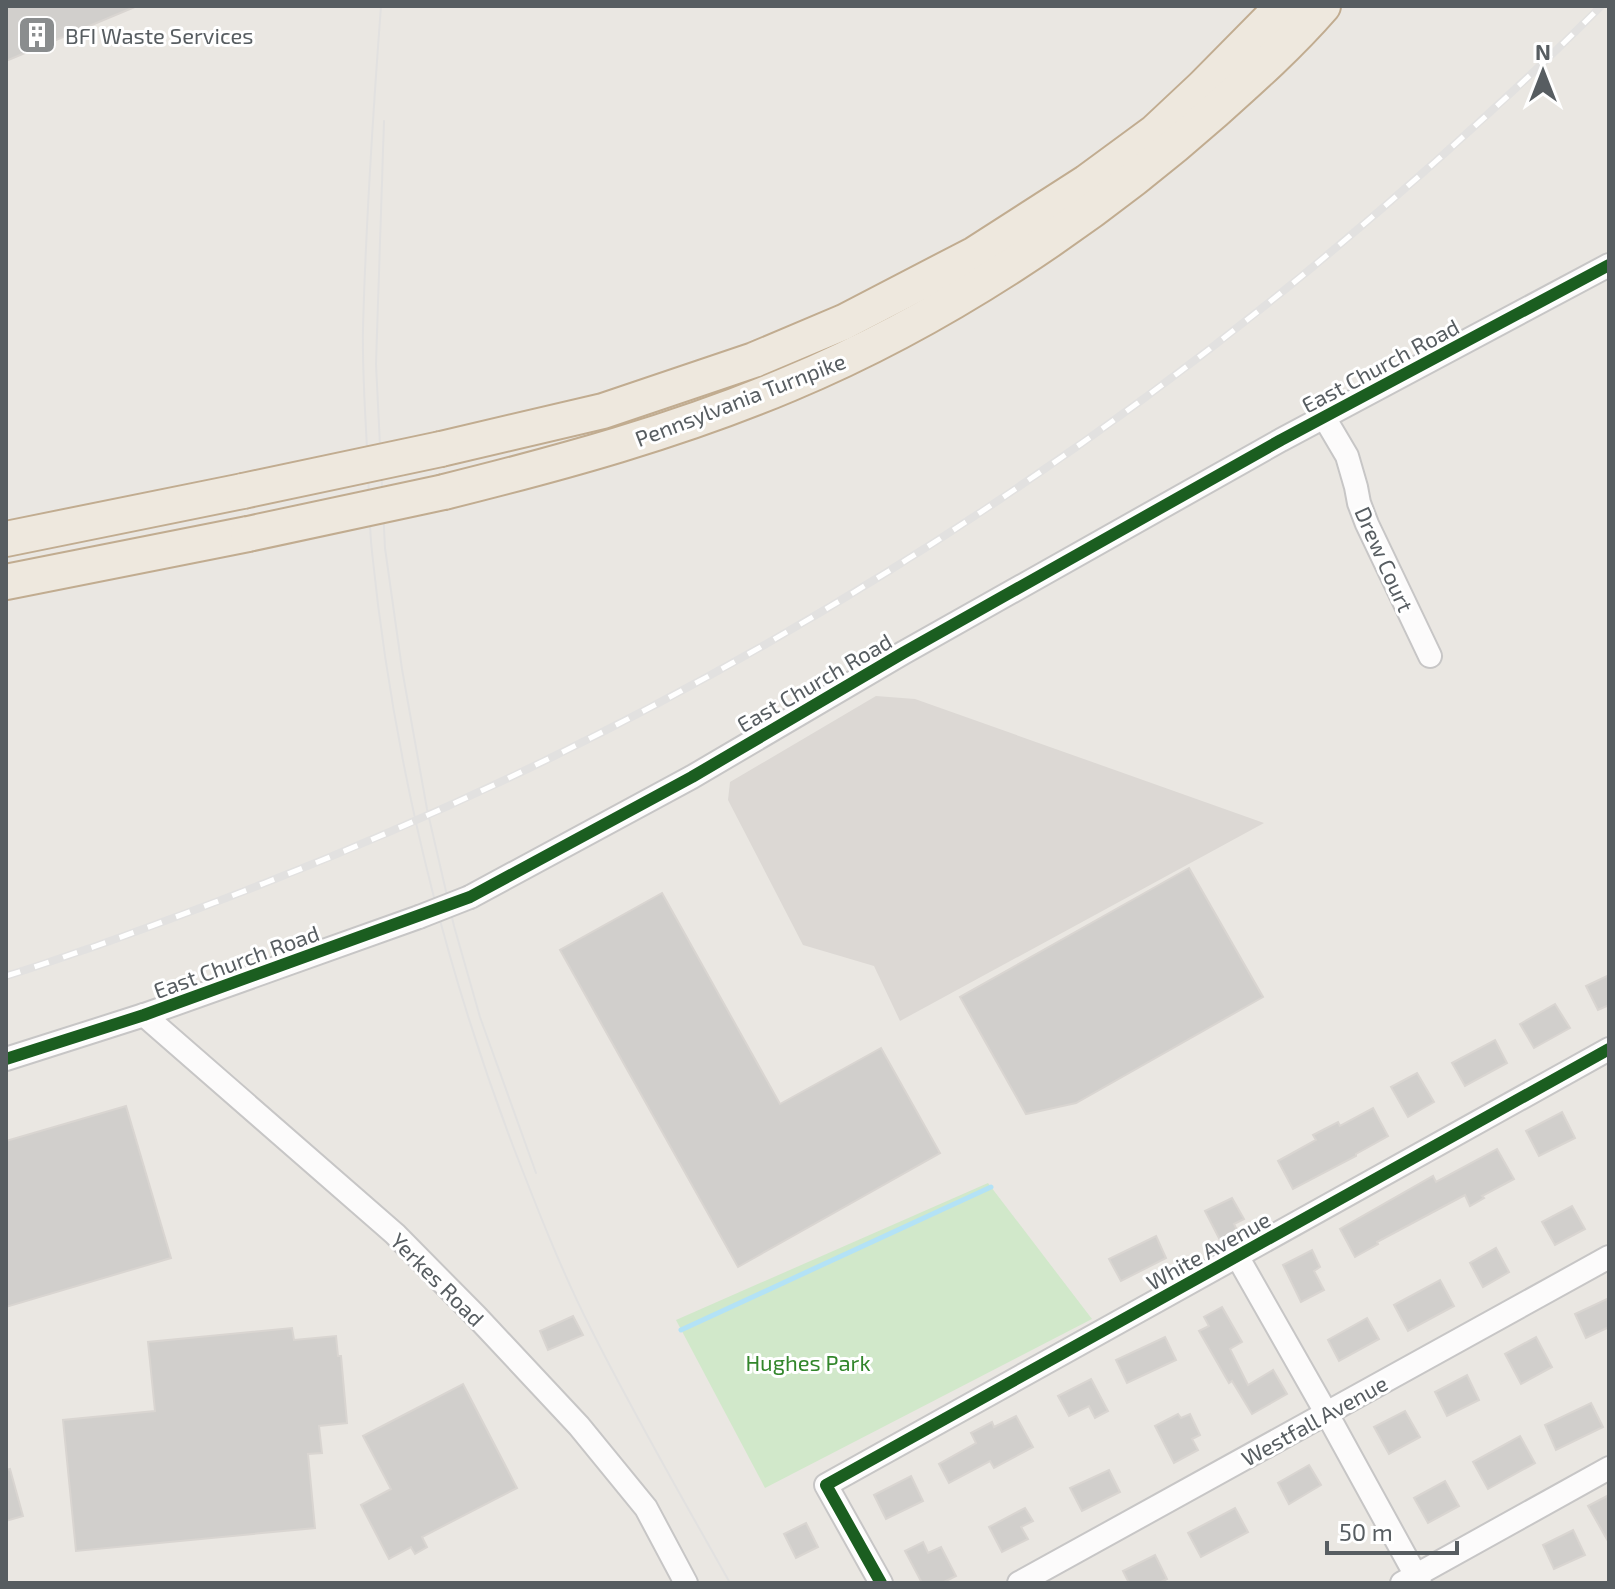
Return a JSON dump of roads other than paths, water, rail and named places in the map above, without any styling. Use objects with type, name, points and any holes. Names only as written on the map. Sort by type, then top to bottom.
[{"type":"highway","name":"Pennsylvania Turnpike","points":[[6,539],[441,449],[603,411],[754,360],[844,322],[975,254],[1087,182],[1155,132],[1283,6]]},
{"type":"highway","name":"Pennsylvania Turnpike","points":[[6,582],[248,534],[546,467],[715,414],[790,384],[863,351],[935,311],[1081,219],[1142,173],[1257,74],[1323,6]]},
{"type":"street","name":"East Church Road","points":[[6,1059],[144,1015],[470,897],[692,777],[903,653],[1324,417],[1609,265]]},
{"type":"street","name":"Drew Court","points":[[1324,417],[1347,456],[1367,524],[1430,656]]},
{"type":"street","name":"Yerkes Road","points":[[144,1015],[395,1234],[477,1317],[579,1426],[646,1508],[686,1583]]},
{"type":"street","name":"White Avenue","points":[[881,1583],[826,1485],[1609,1049]]},
{"type":"street","points":[[1237,1256],[1326,1413],[1413,1581],[1609,1468]]},
{"type":"street","name":"Westfall Avenue","points":[[1019,1583],[1609,1257]]},
{"type":"waterway","points":[[681,1330],[991,1187]]},
{"type":"tram line","points":[[381,6],[363,328],[370,521],[381,628],[393,704],[423,854],[463,1001],[513,1146],[550,1239],[607,1361],[730,1583]]},
{"type":"tram line","points":[[384,121],[376,364],[385,548],[402,669],[427,809],[454,926],[480,1017],[536,1173]]},
{"type":"railway","points":[[6,976],[223,899],[424,817],[581,743],[733,662],[882,575],[1027,481],[1168,381],[1304,274],[1456,143],[1601,6]]},
{"type":"place","name":"BFI Waste Services","points":[[37,35]]},
{"type":"park label","name":"Hughes Park","points":[[808,1362]]}]
